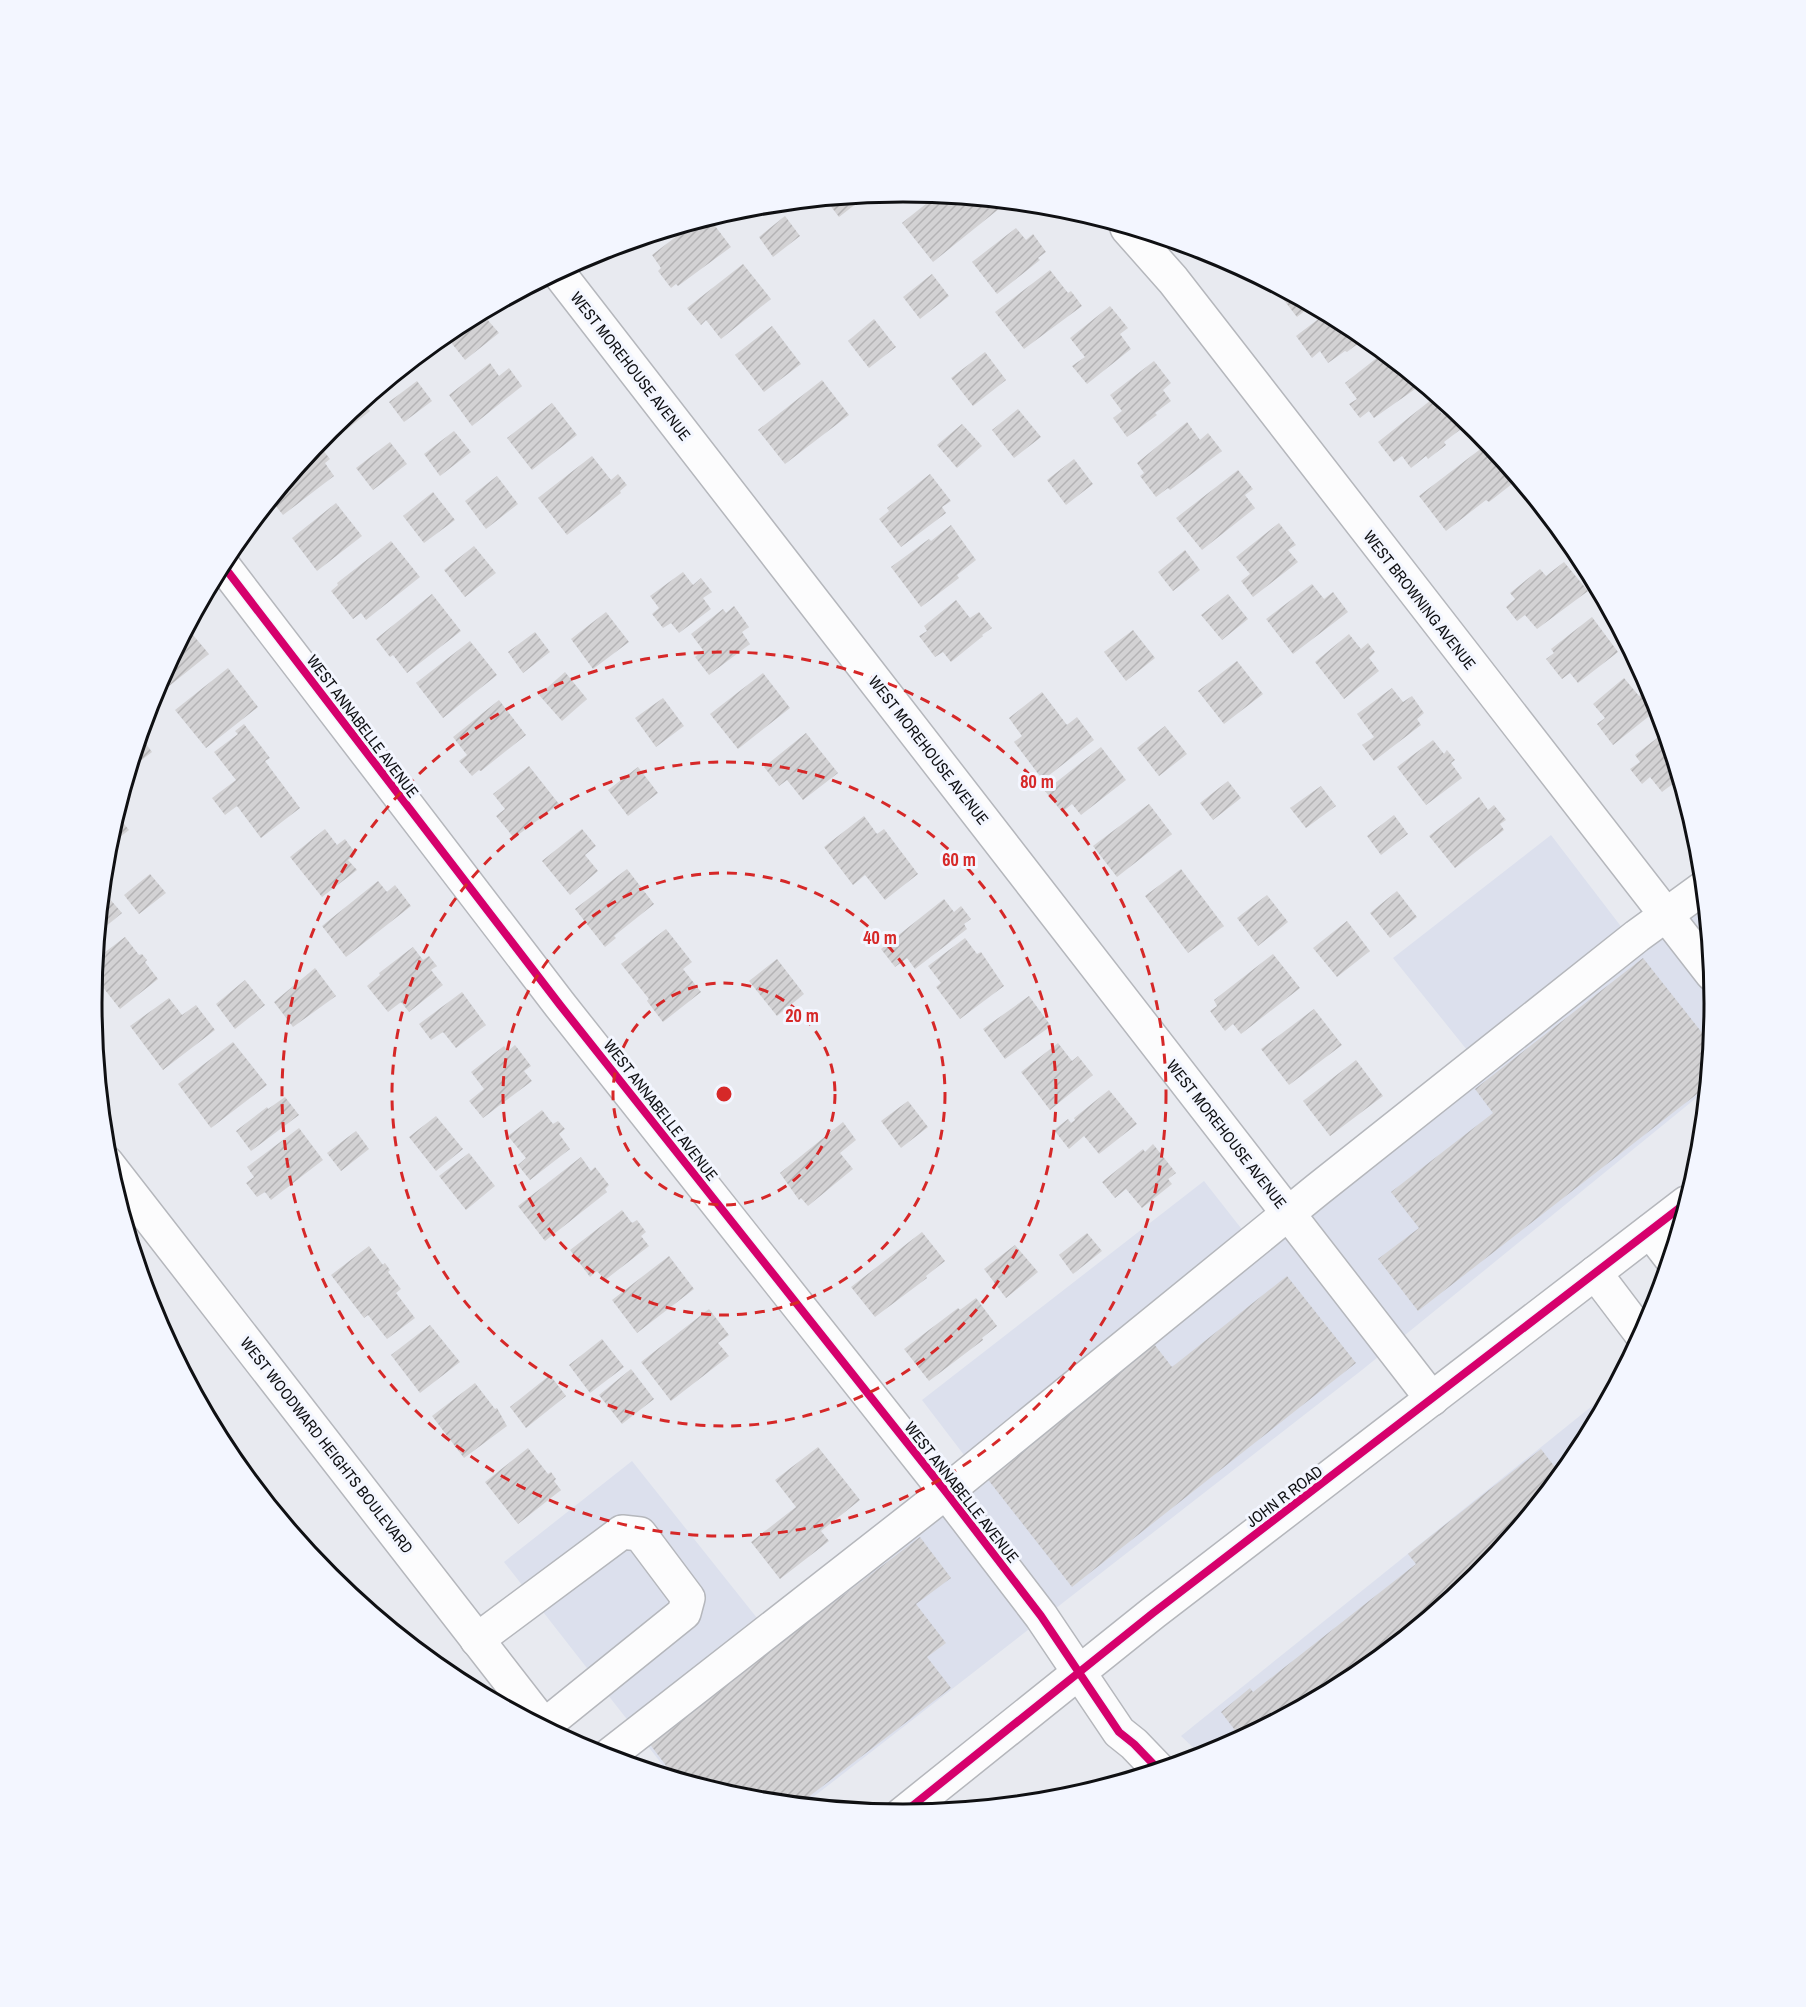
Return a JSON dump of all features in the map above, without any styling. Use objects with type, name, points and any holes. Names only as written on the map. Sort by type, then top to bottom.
[{"type":"street","name":"WEST BROWNING AVENUE","points":[[1136,238],[1173,280],[1702,962]]},
{"type":"street","name":"WEST MOREHOUSE AVENUE","points":[[563,278],[1432,1399]]},
{"type":"street","name":"WEST ANNABELLE AVENUE","points":[[228,572],[568,1015],[946,1492],[1032,1604],[1119,1732],[1153,1764]]},
{"type":"street","points":[[614,1751],[946,1492],[1288,1214],[1637,936],[1696,893]]},
{"type":"street","name":"WEST WOODWARD HEIGHTS BOULEVARD","points":[[122,1183],[477,1640],[515,1703]]},
{"type":"street","name":"JOHN R ROAD","points":[[916,1804],[1153,1613],[1677,1210]]},
{"type":"street","points":[[1650,1231],[1665,1250]]},
{"type":"street","points":[[1595,1273],[1635,1326]]},
{"type":"street","points":[[477,1640],[622,1532],[640,1534],[688,1598],[684,1613],[550,1723]]},
{"type":"shaded area","points":[[1551,835],[1626,933],[1694,879],[1702,951],[1704,1004],[1698,1096],[1362,1370],[810,1799],[747,1789],[665,1768],[504,1562],[632,1461],[757,1618],[964,1455],[922,1400],[1204,1181],[1244,1232],[1471,1055],[1393,958]]},
{"type":"shaded area","points":[[1599,1401],[1569,1449],[1505,1532],[1431,1606],[1391,1639],[1348,1670],[1303,1697],[1210,1744],[1195,1749],[1181,1736]]},
{"type":"building","points":[[927,203],[1000,208],[933,262],[902,223]]},
{"type":"building","points":[[856,204],[839,217],[831,206]]},
{"type":"building","points":[[785,216],[800,236],[773,257],[759,237]]},
{"type":"building","points":[[715,226],[731,247],[678,286],[676,284],[671,288],[658,271],[661,268],[652,255],[678,236]]},
{"type":"building","points":[[1016,228],[1026,240],[1033,234],[1046,252],[1038,258],[1040,260],[997,294],[972,262]]},
{"type":"building","points":[[743,264],[771,299],[721,339],[706,320],[701,325],[687,308]]},
{"type":"building","points":[[1050,270],[1068,293],[1071,291],[1082,306],[1024,349],[995,312]]},
{"type":"building","points":[[932,274],[949,296],[920,319],[903,297]]},
{"type":"building","points":[[1283,299],[1305,311],[1297,317]]},
{"type":"building","points":[[1110,306],[1128,328],[1120,334],[1131,349],[1087,384],[1072,366],[1085,357],[1070,338]]},
{"type":"building","points":[[487,319],[499,333],[465,360],[451,342]]},
{"type":"building","points":[[874,319],[896,347],[869,368],[848,341]]},
{"type":"building","points":[[1319,319],[1357,344],[1328,363],[1320,351],[1312,358],[1296,336]]},
{"type":"building","points":[[772,326],[801,364],[764,392],[735,355]]},
{"type":"building","points":[[985,352],[1006,380],[973,406],[951,378]]},
{"type":"building","points":[[1377,358],[1416,389],[1374,418],[1369,411],[1360,418],[1349,404],[1357,399],[1345,383]]},
{"type":"building","points":[[1154,361],[1171,383],[1163,390],[1171,401],[1155,413],[1157,415],[1127,437],[1113,418],[1122,411],[1110,395]]},
{"type":"building","points":[[490,363],[499,376],[509,368],[522,386],[472,426],[449,395]]},
{"type":"building","points":[[822,380],[849,415],[785,464],[758,430]]},
{"type":"building","points":[[417,381],[432,401],[404,422],[389,402]]},
{"type":"building","points":[[1430,400],[1442,414],[1444,413],[1461,429],[1444,442],[1446,445],[1428,459],[1426,456],[1411,468],[1402,456],[1394,462],[1378,442]]},
{"type":"building","points":[[552,403],[577,435],[532,470],[507,438]]},
{"type":"building","points":[[368,408],[370,411],[345,429]]},
{"type":"building","points":[[1018,409],[1041,437],[1014,458],[992,430]]},
{"type":"building","points":[[1187,422],[1200,440],[1208,433],[1222,451],[1170,490],[1168,488],[1156,497],[1140,476],[1144,473],[1137,463]]},
{"type":"building","points":[[962,424],[982,446],[957,468],[937,445]]},
{"type":"building","points":[[454,431],[471,452],[440,476],[424,454]]},
{"type":"building","points":[[390,442],[407,464],[373,490],[356,468]]},
{"type":"building","points":[[1480,449],[1512,484],[1489,502],[1486,500],[1446,531],[1419,496]]},
{"type":"building","points":[[324,451],[330,459],[325,463],[334,476],[283,515],[276,506]]},
{"type":"building","points":[[592,456],[611,480],[618,474],[627,485],[620,491],[621,493],[567,535],[538,498]]},
{"type":"building","points":[[1074,459],[1093,484],[1066,505],[1047,480]]},
{"type":"building","points":[[1238,470],[1253,489],[1245,495],[1255,508],[1202,550],[1176,518]]},
{"type":"building","points":[[930,474],[951,501],[942,507],[946,513],[901,547],[879,519],[889,511],[887,508]]},
{"type":"building","points":[[497,476],[518,504],[486,529],[465,501]]},
{"type":"building","points":[[433,492],[455,520],[424,543],[403,516]]},
{"type":"building","points":[[336,503],[362,536],[317,571],[292,538]]},
{"type":"building","points":[[1279,523],[1296,545],[1288,550],[1298,562],[1253,597],[1241,581],[1250,574],[1236,557]]},
{"type":"building","points":[[951,525],[976,560],[957,575],[959,578],[921,607],[891,567]]},
{"type":"building","points":[[391,541],[420,577],[366,620],[361,613],[353,619],[331,591],[338,585],[337,583]]},
{"type":"building","points":[[474,546],[496,573],[465,597],[444,570]]},
{"type":"building","points":[[1185,550],[1200,570],[1173,591],[1158,572]]},
{"type":"building","points":[[1564,562],[1588,591],[1537,629],[1525,615],[1517,621],[1506,607],[1515,599],[1510,593],[1540,569],[1546,576]]},
{"type":"building","points":[[683,572],[693,585],[701,578],[712,592],[703,598],[711,609],[679,633],[671,623],[663,628],[652,614],[659,608],[650,596]]},
{"type":"building","points":[[1312,584],[1324,599],[1333,592],[1348,612],[1293,654],[1266,619]]},
{"type":"building","points":[[432,594],[461,631],[407,673],[376,639]]},
{"type":"building","points":[[1228,594],[1248,619],[1222,640],[1201,615]]},
{"type":"building","points":[[956,600],[970,618],[979,612],[992,628],[951,662],[943,652],[935,657],[919,636],[927,631],[924,626]]},
{"type":"building","points":[[734,606],[749,627],[742,632],[750,644],[709,675],[695,657],[703,650],[691,634],[723,609],[726,613]]},
{"type":"building","points":[[606,612],[629,642],[593,669],[571,639]]},
{"type":"building","points":[[1592,617],[1618,652],[1578,683],[1570,673],[1562,679],[1546,659],[1554,653],[1551,649]]},
{"type":"building","points":[[1133,630],[1155,658],[1126,681],[1104,652]]},
{"type":"building","points":[[535,632],[550,652],[523,673],[508,652]]},
{"type":"building","points":[[1349,634],[1361,649],[1368,643],[1375,652],[1369,658],[1379,671],[1344,699],[1315,662]]},
{"type":"building","points":[[193,635],[209,654],[167,687]]},
{"type":"building","points":[[470,641],[497,675],[443,718],[416,683]]},
{"type":"building","points":[[1237,661],[1263,694],[1224,724],[1198,691]]},
{"type":"building","points":[[228,668],[258,707],[206,748],[175,710]]},
{"type":"building","points":[[565,672],[587,699],[562,721],[539,695]]},
{"type":"building","points":[[763,673],[790,708],[738,749],[710,714]]},
{"type":"building","points":[[1624,678],[1639,696],[1642,694],[1650,716],[1613,745],[1597,724],[1605,718],[1593,704]]},
{"type":"building","points":[[1392,688],[1403,702],[1412,696],[1424,713],[1417,719],[1421,725],[1374,761],[1362,745],[1374,737],[1357,714]]},
{"type":"building","points":[[1042,692],[1067,725],[1077,717],[1094,740],[1043,780],[1014,742],[1022,736],[1009,718]]},
{"type":"building","points":[[663,698],[684,726],[656,747],[635,718]]},
{"type":"building","points":[[499,700],[526,735],[472,776],[459,761],[467,755],[453,737]]},
{"type":"building","points":[[244,724],[270,758],[265,761],[300,808],[261,838],[237,806],[225,815],[212,798],[236,780],[214,752],[238,734],[235,731]]},
{"type":"building","points":[[1165,726],[1187,754],[1159,776],[1137,748]]},
{"type":"building","points":[[806,733],[838,773],[803,800],[787,780],[779,786],[764,767]]},
{"type":"building","points":[[1658,737],[1673,784],[1662,792],[1650,777],[1642,784],[1630,769],[1640,762],[1635,755]]},
{"type":"building","points":[[1433,740],[1444,754],[1447,750],[1455,760],[1451,763],[1462,778],[1426,805],[1397,767]]},
{"type":"building","points":[[146,744],[152,752],[140,761]]},
{"type":"building","points":[[1101,747],[1126,780],[1081,815],[1072,804],[1062,812],[1045,791]]},
{"type":"building","points":[[529,766],[559,804],[514,838],[496,816],[505,809],[493,794]]},
{"type":"building","points":[[638,767],[658,793],[628,816],[608,790]]},
{"type":"building","points":[[1228,781],[1241,798],[1213,820],[1200,803]]},
{"type":"building","points":[[1321,786],[1336,806],[1306,828],[1290,808]]},
{"type":"building","points":[[1479,797],[1488,810],[1494,805],[1506,820],[1500,824],[1504,830],[1455,868],[1429,836]]},
{"type":"building","points":[[1149,804],[1172,834],[1117,877],[1093,846]]},
{"type":"building","points":[[1394,815],[1408,834],[1381,855],[1367,836]]},
{"type":"building","points":[[864,816],[877,834],[884,829],[918,874],[885,900],[865,875],[853,885],[824,847]]},
{"type":"building","points":[[123,822],[129,830],[119,838]]},
{"type":"building","points":[[325,829],[337,845],[345,839],[356,854],[348,860],[357,870],[322,897],[290,857]]},
{"type":"building","points":[[582,829],[596,846],[585,855],[598,871],[570,895],[542,861]]},
{"type":"building","points":[[627,869],[654,904],[614,936],[616,938],[605,947],[575,909]]},
{"type":"building","points":[[1181,869],[1224,926],[1188,953],[1145,896]]},
{"type":"building","points":[[150,874],[166,893],[139,914],[124,895]]},
{"type":"building","points":[[378,881],[387,892],[395,885],[411,906],[346,957],[322,926]]},
{"type":"building","points":[[1397,891],[1417,917],[1390,938],[1370,913]]},
{"type":"building","points":[[1267,895],[1288,922],[1258,946],[1237,918]]},
{"type":"building","points":[[109,898],[122,913],[106,926]]},
{"type":"building","points":[[944,899],[954,912],[961,906],[971,919],[964,924],[967,929],[915,969],[907,958],[895,967],[881,949]]},
{"type":"building","points":[[1347,921],[1370,951],[1337,977],[1313,948]]},
{"type":"building","points":[[666,929],[692,962],[683,969],[701,992],[663,1022],[647,1001],[649,999],[621,964]]},
{"type":"building","points":[[125,937],[139,955],[142,954],[147,960],[145,962],[158,979],[120,1009],[103,987],[104,953]]},
{"type":"building","points":[[965,938],[977,954],[981,952],[1004,986],[960,1019],[936,987],[941,983],[928,966]]},
{"type":"building","points":[[413,947],[423,960],[429,956],[437,966],[431,970],[443,985],[409,1012],[401,1002],[388,1012],[367,986],[380,975],[379,973]]},
{"type":"building","points":[[1273,954],[1300,988],[1241,1034],[1233,1024],[1225,1031],[1210,1011],[1217,1006],[1214,1000]]},
{"type":"building","points":[[1643,958],[1703,1034],[1698,1093],[1418,1311],[1378,1259],[1419,1228],[1391,1192],[1493,1113],[1475,1089]]},
{"type":"building","points":[[777,959],[804,994],[777,1016],[749,981]]},
{"type":"building","points":[[315,968],[336,996],[293,1027],[274,1002]]},
{"type":"building","points":[[245,980],[265,1005],[235,1029],[216,1004]]},
{"type":"building","points":[[462,992],[486,1025],[456,1048],[443,1032],[431,1040],[419,1024]]},
{"type":"building","points":[[1029,996],[1051,1026],[1005,1059],[983,1029]]},
{"type":"building","points":[[169,998],[182,1015],[196,1005],[215,1030],[163,1070],[130,1026]]},
{"type":"building","points":[[1314,1009],[1342,1045],[1289,1085],[1261,1049]]},
{"type":"building","points":[[233,1042],[267,1085],[211,1128],[178,1084]]},
{"type":"building","points":[[1058,1043],[1072,1061],[1078,1056],[1093,1075],[1050,1110],[1021,1072]]},
{"type":"building","points":[[515,1045],[531,1066],[524,1071],[532,1081],[483,1118],[469,1101],[484,1089],[471,1072],[504,1046],[508,1051]]},
{"type":"building","points":[[1356,1060],[1383,1096],[1330,1136],[1303,1101]]},
{"type":"building","points":[[1109,1090],[1137,1124],[1099,1154],[1084,1136],[1069,1149],[1054,1130],[1068,1119],[1071,1123],[1075,1120],[1074,1118]]},
{"type":"building","points":[[285,1097],[299,1115],[251,1151],[236,1131],[267,1107],[268,1109]]},
{"type":"building","points":[[908,1101],[928,1127],[901,1148],[881,1121]]},
{"type":"building","points":[[542,1110],[553,1124],[558,1121],[565,1129],[559,1134],[570,1149],[530,1180],[518,1165],[526,1158],[508,1136]]},
{"type":"building","points":[[436,1116],[463,1149],[436,1171],[409,1137]]},
{"type":"building","points":[[843,1122],[856,1140],[840,1153],[853,1169],[808,1206],[801,1198],[799,1200],[780,1173]]},
{"type":"building","points":[[299,1128],[323,1160],[271,1200],[265,1192],[257,1197],[246,1183],[254,1177],[247,1167]]},
{"type":"building","points":[[356,1131],[369,1149],[341,1171],[327,1153]]},
{"type":"building","points":[[1153,1144],[1176,1173],[1168,1179],[1172,1184],[1142,1208],[1126,1189],[1115,1198],[1102,1182],[1143,1149],[1145,1152]]},
{"type":"building","points":[[469,1153],[495,1186],[466,1210],[439,1176]]},
{"type":"building","points":[[581,1157],[591,1171],[595,1167],[609,1185],[605,1189],[607,1192],[545,1241],[518,1206]]},
{"type":"building","points":[[622,1210],[632,1223],[637,1220],[646,1232],[641,1236],[649,1246],[605,1280],[597,1271],[590,1277],[570,1250]]},
{"type":"building","points":[[922,1232],[945,1261],[926,1276],[927,1278],[875,1317],[851,1287]]},
{"type":"building","points":[[1087,1233],[1102,1251],[1073,1274],[1059,1255]]},
{"type":"building","points":[[1015,1245],[1038,1272],[1006,1298],[984,1269]]},
{"type":"building","points":[[369,1246],[383,1265],[385,1263],[390,1270],[388,1272],[401,1289],[396,1293],[415,1318],[387,1339],[368,1315],[364,1318],[331,1275]]},
{"type":"building","points":[[669,1256],[694,1289],[637,1333],[612,1300]]},
{"type":"building","points":[[1287,1276],[1356,1363],[1072,1587],[986,1477],[1154,1344],[1172,1367]]},
{"type":"building","points":[[976,1298],[997,1326],[982,1338],[983,1340],[929,1381],[904,1349],[958,1308],[960,1310]]},
{"type":"building","points":[[709,1309],[729,1335],[718,1343],[729,1356],[671,1401],[641,1362]]},
{"type":"building","points":[[430,1325],[460,1362],[420,1393],[391,1355]]},
{"type":"building","points":[[602,1339],[624,1367],[590,1393],[569,1365]]},
{"type":"building","points":[[631,1369],[654,1399],[622,1424],[599,1395]]},
{"type":"building","points":[[550,1375],[566,1396],[526,1428],[510,1407]]},
{"type":"building","points":[[475,1383],[495,1409],[497,1408],[507,1426],[464,1458],[432,1416]]},
{"type":"building","points":[[818,1447],[860,1500],[821,1531],[829,1541],[780,1579],[751,1542],[796,1507],[775,1480]]},
{"type":"building","points":[[528,1448],[548,1474],[551,1472],[561,1490],[518,1524],[485,1482]]},
{"type":"building","points":[[1541,1449],[1555,1468],[1505,1532],[1431,1606],[1348,1670],[1303,1697],[1236,1732],[1221,1712],[1250,1688],[1253,1692],[1416,1564],[1408,1554]]},
{"type":"building","points":[[920,1537],[951,1578],[916,1604],[946,1643],[927,1657],[951,1688],[806,1799],[747,1789],[668,1769],[649,1743]]},
{"type":"cycle path","points":[[228,572],[560,1005],[946,1492],[1041,1616],[1119,1732],[1153,1764]]},
{"type":"cycle path","points":[[915,1804],[1153,1613],[1677,1210]]}]
